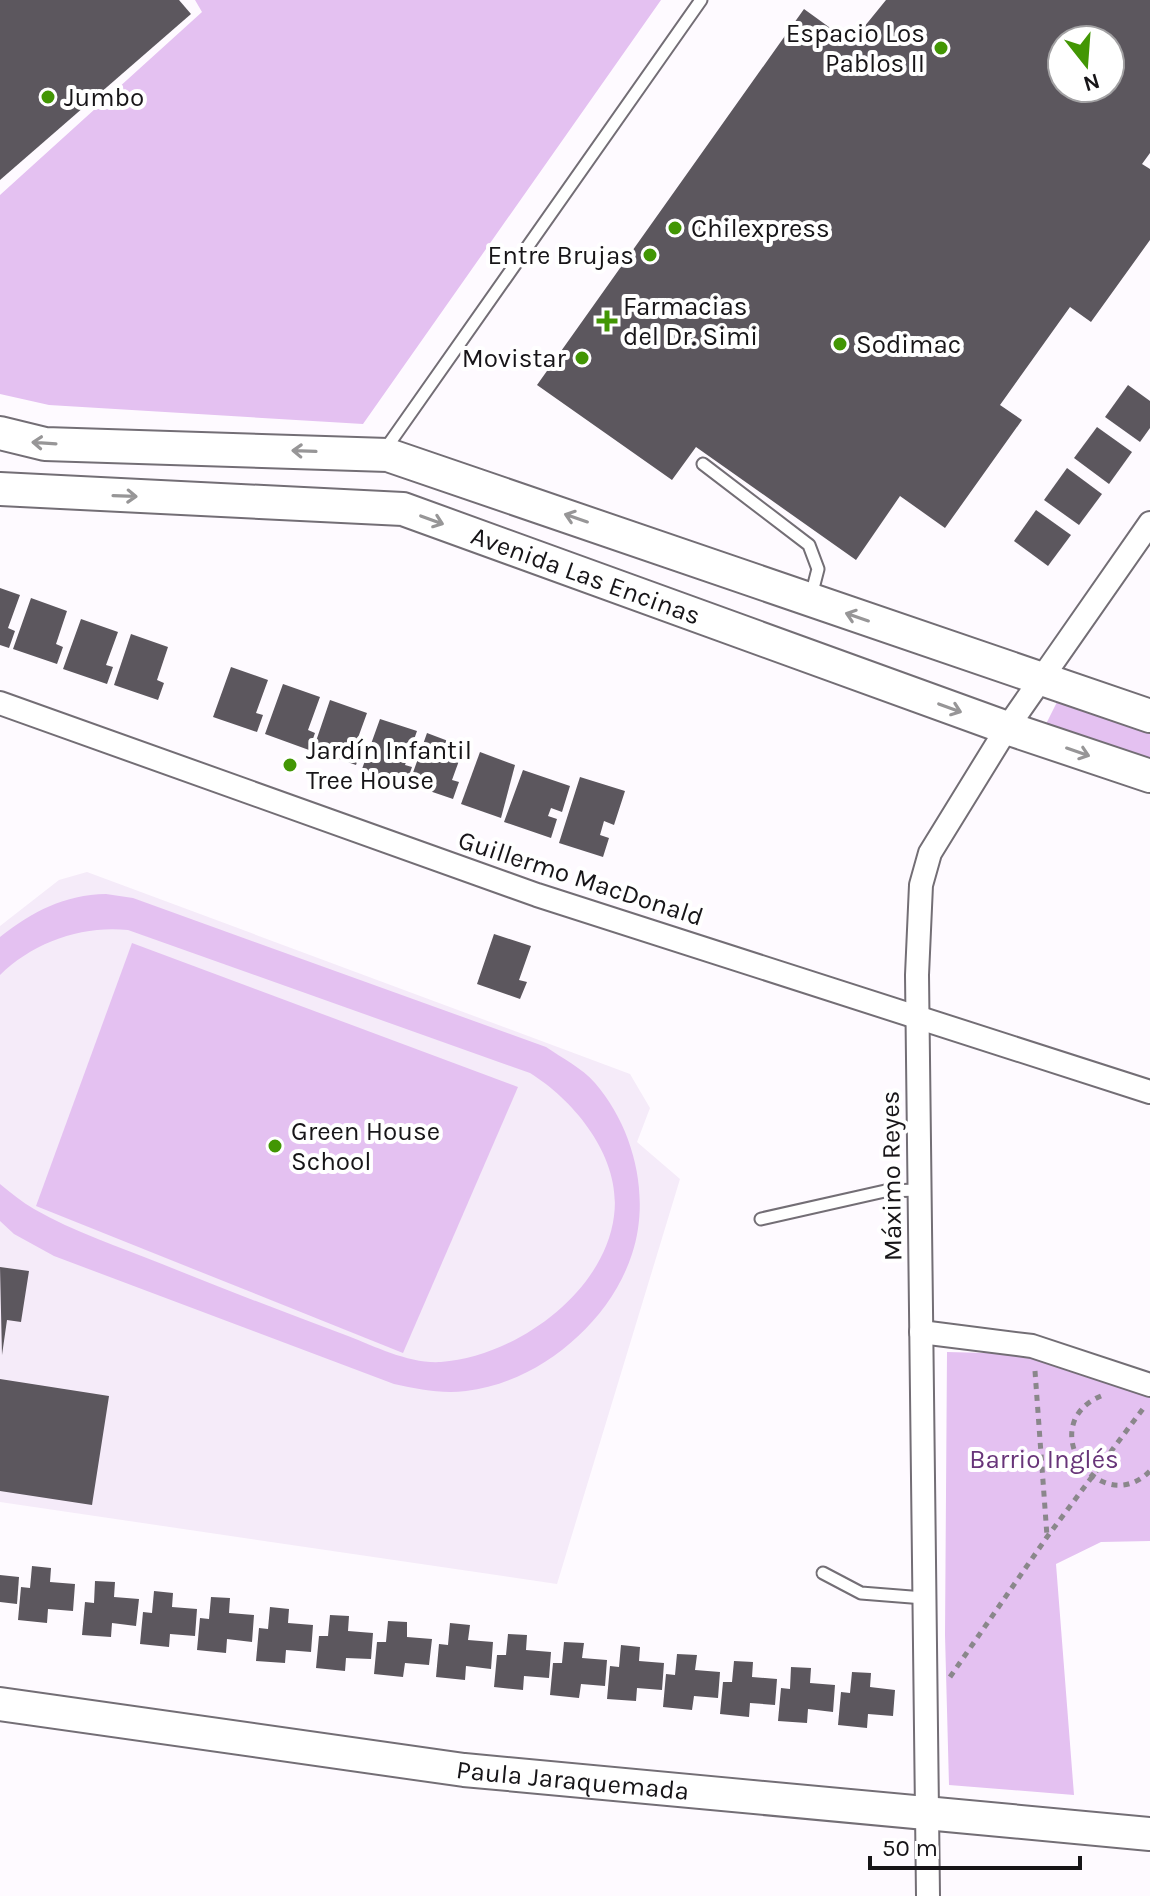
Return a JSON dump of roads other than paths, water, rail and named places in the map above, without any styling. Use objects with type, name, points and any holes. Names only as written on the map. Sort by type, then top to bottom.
[{"type":"street","name":"Avenida Las Encinas","points":[[0,433],[45,444],[382,455],[428,467],[1150,716]]},
{"type":"street","points":[[356,504],[382,455]]},
{"type":"street","name":"Avenida Las Encinas","points":[[0,489],[356,504],[403,509],[1007,728],[1150,776]]},
{"type":"street","name":"Máximo Reyes","points":[[928,1896],[917,1017],[917,921],[921,885],[930,853],[1007,728],[1150,523]]},
{"type":"street","points":[[761,637],[789,619],[809,600]]},
{"type":"street","name":"Guillermo MacDonald","points":[[0,703],[537,895],[1150,1092]]},
{"type":"street","points":[[921,1332],[1032,1346],[1147,1398]]},
{"type":"street","name":"Paula Jaraquemada","points":[[0,1704],[464,1770],[1150,1834]]},
{"type":"lane","points":[[382,455],[701,0]]},
{"type":"lane","points":[[703,464],[809,545],[818,569],[809,600]]},
{"type":"lane","points":[[761,1219],[885,1191],[919,1190]]},
{"type":"lane","points":[[823,1573],[861,1593],[924,1598]]},
{"type":"place","name":"Espacio Los Pablos II","points":[[941,48]]},
{"type":"place","name":"Jumbo","points":[[48,97]]},
{"type":"place","name":"Chilexpress","points":[[675,228]]},
{"type":"place","name":"Entre Brujas","points":[[650,255]]},
{"type":"place","name":"Farmacias del Dr. Simi","points":[[607,321]]},
{"type":"place","name":"Sodimac","points":[[840,344]]},
{"type":"place","name":"Movistar","points":[[582,358]]},
{"type":"place","name":"Jardín Infantil Tree House","points":[[290,765]]},
{"type":"place","name":"Green House School","points":[[275,1146]]},
{"type":"park label","name":"Barrio Inglés","points":[[1044,1459]]}]
